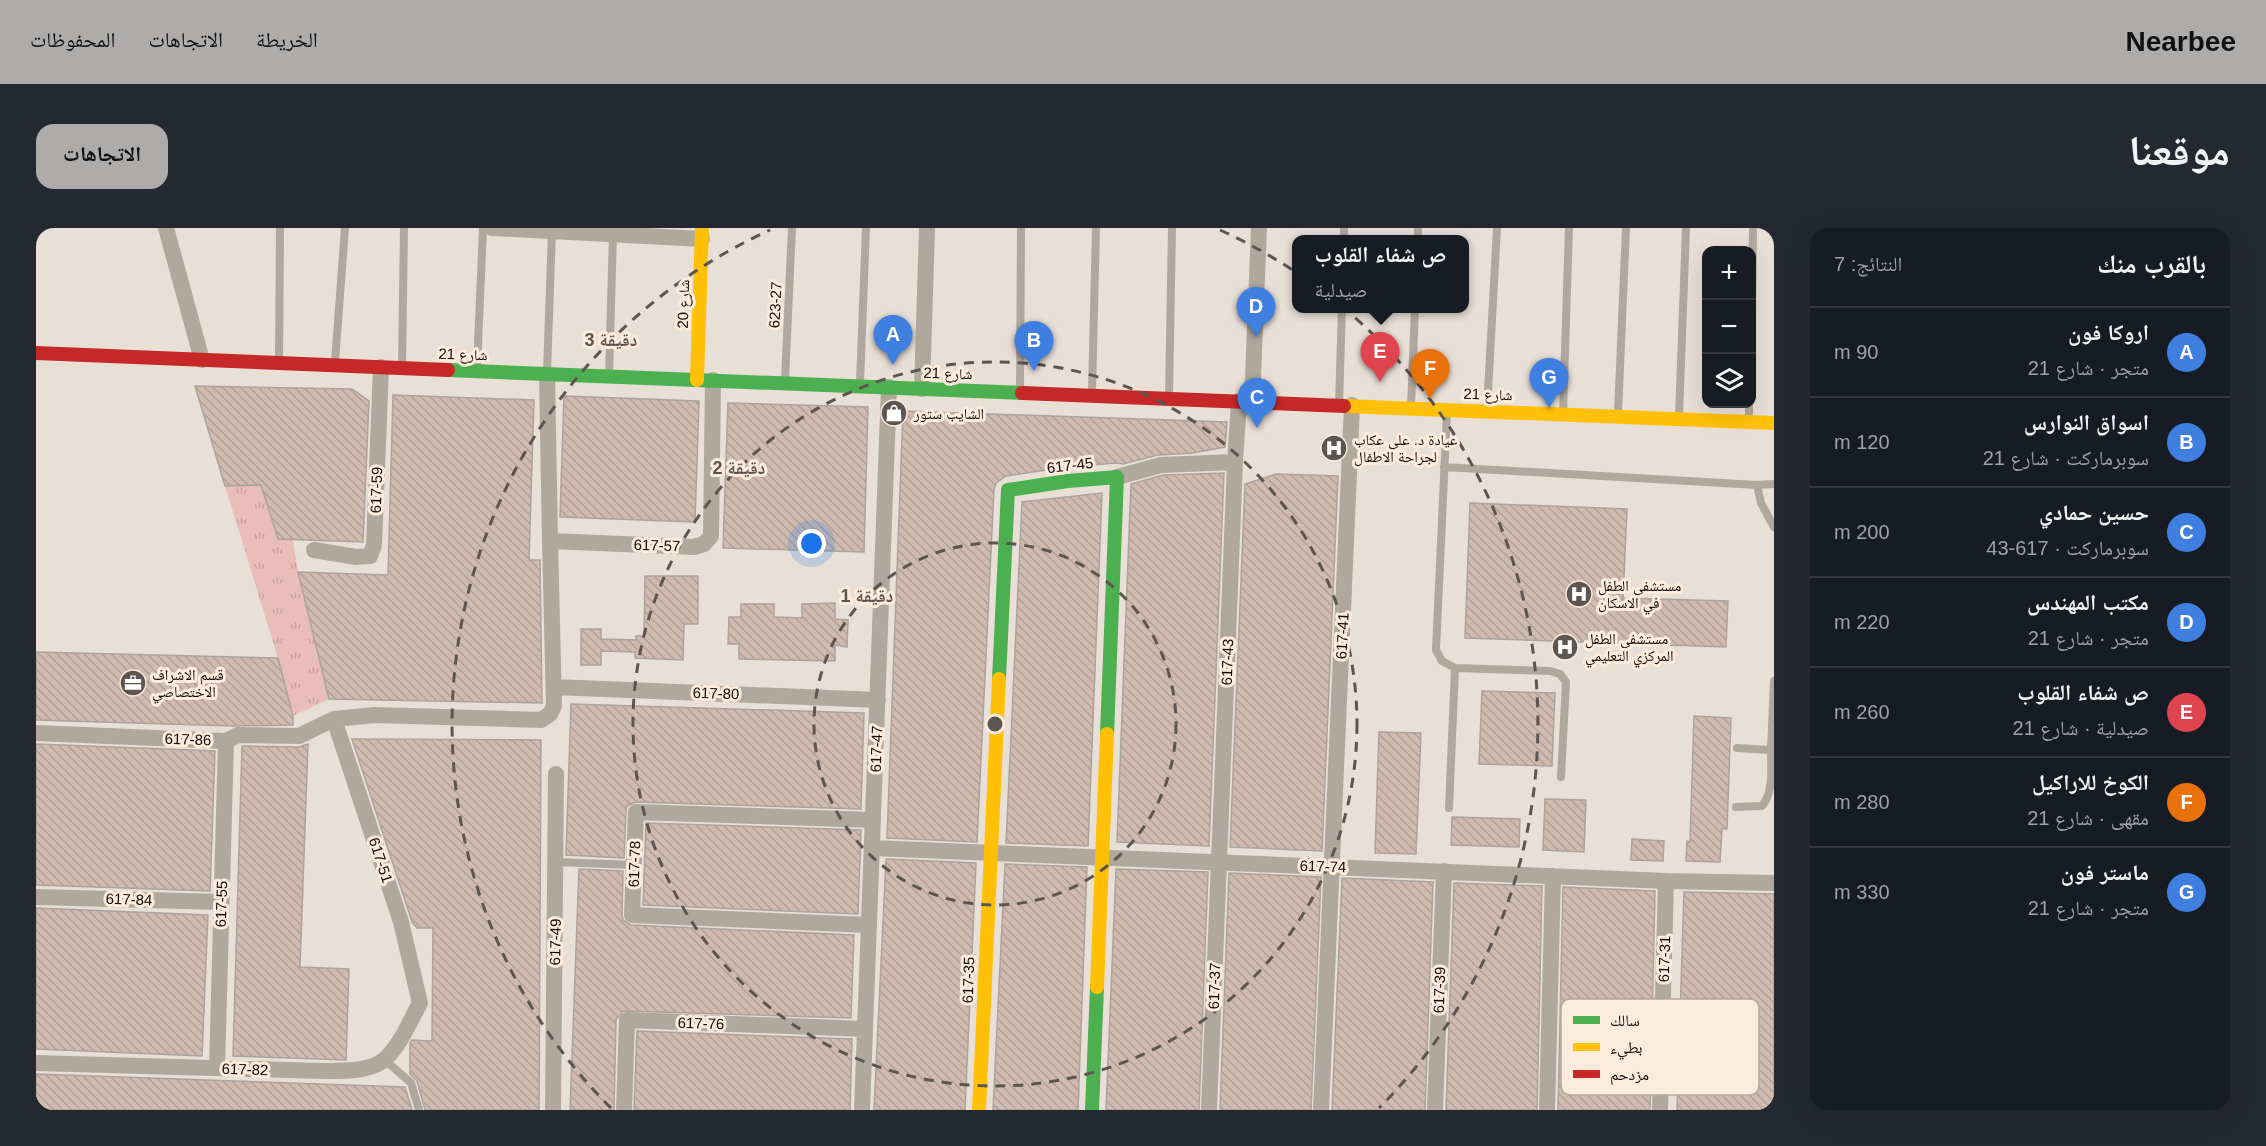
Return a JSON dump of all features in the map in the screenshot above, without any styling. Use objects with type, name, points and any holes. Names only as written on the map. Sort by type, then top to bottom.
[{"type":"street","points":[[166,228],[202,360]]},
{"type":"street","points":[[492,228],[613,234],[702,233]]},
{"type":"street","points":[[922,389],[927,228]]},
{"type":"street","name":"617-43","points":[[1219,862],[1235,462],[1246,401],[1259,228]]},
{"type":"street","name":"شارع 20","points":[[702,233],[705,380]]},
{"type":"street","name":"شارع 21","points":[[36,353],[1774,423]]},
{"type":"street","name":"617-59","points":[[314,550],[356,557],[370,556],[374,545],[381,367]]},
{"type":"street","points":[[334,719],[375,715],[541,720],[550,714],[554,706],[554,687],[547,375]]},
{"type":"street","name":"617-57","points":[[550,541],[694,547],[704,544],[711,536],[705,380]]},
{"type":"street","name":"617-47","points":[[862,1110],[889,387]]},
{"type":"street","name":"617-41","points":[[1332,866],[1346,405]]},
{"type":"street","name":"شارع 21","points":[[1750,421],[1774,418]]},
{"type":"street","points":[[1092,1110],[1104,858],[1117,477],[1161,465],[1235,462]]},
{"type":"street","name":"617-45","points":[[990,852],[1008,490],[1068,481],[1117,477]]},
{"type":"street","name":"617-80","points":[[554,687],[878,700]]},
{"type":"street","name":"617-86","points":[[36,733],[226,741],[238,735],[298,736],[334,719]]},
{"type":"street","name":"617-51","points":[[334,719],[401,922],[420,1003],[404,1034],[385,1060]]},
{"type":"street","name":"617-55","points":[[217,1068],[226,741]]},
{"type":"street","name":"617-49","points":[[553,1110],[556,774]]},
{"type":"street","name":"617-78","points":[[869,925],[632,915],[633,864],[636,812],[873,820]]},
{"type":"street","name":"617-74","points":[[872,848],[1666,881],[1774,883]]},
{"type":"street","name":"617-35","points":[[979,1110],[990,852]]},
{"type":"street","name":"617-37","points":[[1209,1110],[1219,862]]},
{"type":"street","points":[[1321,1110],[1332,866]]},
{"type":"street","name":"617-39","points":[[1435,1110],[1444,871]]},
{"type":"street","points":[[1546,1110],[1553,876]]},
{"type":"street","name":"617-31","points":[[1663,999],[1666,881]]},
{"type":"street","name":"617-84","points":[[36,897],[221,902]]},
{"type":"street","name":"617-76","points":[[624,1110],[627,1020],[865,1029]]},
{"type":"street","name":"617-82","points":[[36,1063],[323,1071],[358,1070],[385,1060]]},
{"type":"street","name":"617-31","points":[[1660,1095],[1660,1110]]},
{"type":"lane","points":[[279,363],[280,228]]},
{"type":"lane","points":[[335,365],[345,228]]},
{"type":"lane","points":[[402,368],[405,228]]},
{"type":"lane","points":[[476,371],[483,228]]},
{"type":"lane","name":"623-27","points":[[784,383],[792,228]]},
{"type":"lane","points":[[859,386],[866,228]]},
{"type":"lane","points":[[1020,392],[1021,228]]},
{"type":"lane","points":[[1092,395],[1096,228]]},
{"type":"lane","points":[[1169,398],[1172,228]]},
{"type":"lane","points":[[1487,410],[1497,228]]},
{"type":"lane","points":[[1563,413],[1569,228]]},
{"type":"lane","points":[[1617,415],[1626,228]]},
{"type":"lane","points":[[1679,418],[1686,228]]},
{"type":"lane","points":[[1752,300],[1754,228]]},
{"type":"lane","points":[[547,375],[552,231]]},
{"type":"lane","points":[[609,376],[613,234]]},
{"type":"lane","points":[[1342,313],[1346,405]]},
{"type":"lane","points":[[1411,407],[1415,313]]},
{"type":"lane","points":[[1749,408],[1750,421]]},
{"type":"lane","points":[[1447,409],[1436,650],[1442,661],[1455,668],[1550,671],[1560,674],[1566,682],[1561,777]]},
{"type":"lane","points":[[1444,466],[1757,485],[1774,484]]},
{"type":"lane","points":[[1757,485],[1761,503],[1774,527]]},
{"type":"lane","points":[[1449,808],[1455,668]]},
{"type":"lane","points":[[1736,807],[1762,806],[1768,800],[1774,681]]},
{"type":"lane","points":[[1737,747],[1771,750]]},
{"type":"lane","points":[[556,862],[633,864]]},
{"type":"lane","points":[[385,1060],[411,1083],[419,1110]]},
{"type":"green space","points":[[261,485],[278,539],[293,540],[298,572],[329,699],[293,716],[278,658],[225,486]]},
{"type":"building","points":[[195,386],[352,389],[369,401],[363,542],[278,539],[261,485],[225,486]]},
{"type":"building","points":[[393,395],[534,400],[529,560],[540,560],[542,703],[329,699],[298,572],[388,575]]},
{"type":"building","points":[[564,396],[699,401],[695,522],[560,517]]},
{"type":"building","points":[[728,403],[868,407],[864,552],[723,548]]},
{"type":"building","points":[[903,411],[1227,422],[1225,447],[1193,453],[1158,455],[1123,464],[1067,467],[1006,476],[996,483],[977,842],[887,838]]},
{"type":"building","points":[[1224,473],[1209,846],[1117,842],[1131,484],[1163,475]]},
{"type":"building","points":[[1276,474],[1338,476],[1322,851],[1230,847],[1245,484]]},
{"type":"building","points":[[1102,493],[1088,846],[1006,843],[1022,502]]},
{"type":"building","points":[[1470,503],[1627,509],[1623,598],[1728,601],[1726,647],[1465,638]]},
{"type":"building","points":[[645,576],[698,576],[698,624],[684,624],[683,660],[635,658],[635,652],[601,651],[601,665],[581,665],[581,629],[601,629],[601,639],[636,640],[636,636],[644,636]]},
{"type":"building","points":[[835,603],[835,619],[848,620],[847,647],[835,645],[835,661],[739,659],[739,644],[728,644],[729,617],[741,617],[741,604],[774,604],[774,617],[802,618],[802,604]]},
{"type":"building","points":[[36,652],[278,658],[293,716],[293,725],[233,726],[36,720]]},
{"type":"building","points":[[1482,691],[1555,693],[1552,766],[1479,764]]},
{"type":"building","points":[[571,704],[864,713],[861,809],[636,802],[627,806],[624,858],[566,855]]},
{"type":"building","points":[[1694,716],[1731,718],[1727,829],[1722,829],[1720,862],[1686,861],[1687,841],[1690,842]]},
{"type":"building","points":[[1379,732],[1421,733],[1416,854],[1375,853]]},
{"type":"building","points":[[352,739],[541,740],[539,1110],[425,1110],[417,1081],[410,1074],[410,1043],[412,1040],[432,1041],[433,928],[417,928],[412,922]]},
{"type":"building","points":[[36,744],[215,751],[210,891],[36,885]]},
{"type":"building","points":[[308,744],[300,967],[349,969],[346,1060],[233,1056],[242,746],[299,747]]},
{"type":"building","points":[[1545,799],[1586,800],[1584,852],[1543,850]]},
{"type":"building","points":[[1452,817],[1520,819],[1519,847],[1451,845]]},
{"type":"building","points":[[646,823],[861,830],[858,914],[643,905]]},
{"type":"building","points":[[1632,839],[1664,841],[1663,861],[1631,860]]},
{"type":"building","points":[[886,859],[976,863],[965,1110],[874,1110]]},
{"type":"building","points":[[1005,864],[1087,867],[1078,1110],[993,1110]]},
{"type":"building","points":[[579,869],[623,871],[622,915],[623,920],[631,925],[854,935],[851,1018],[623,1011],[616,1020],[614,1110],[570,1110]]},
{"type":"building","points":[[1116,869],[1208,872],[1199,1110],[1106,1110]]},
{"type":"building","points":[[1229,873],[1321,877],[1311,1110],[1220,1110]]},
{"type":"building","points":[[1342,878],[1433,882],[1425,1110],[1332,1110]]},
{"type":"building","points":[[1454,883],[1542,886],[1537,1110],[1446,1110]]},
{"type":"building","points":[[1563,887],[1655,891],[1653,999],[1561,999],[1561,1095],[1650,1095],[1650,1110],[1558,1110]]},
{"type":"building","points":[[1684,892],[1774,894],[1774,1110],[1677,1110],[1677,1095],[1759,1095],[1759,999],[1681,999]]},
{"type":"building","points":[[36,908],[208,915],[202,1056],[36,1049]]},
{"type":"building","points":[[637,1031],[852,1039],[850,1110],[634,1110]]},
{"type":"building","points":[[36,1074],[405,1087],[412,1110],[36,1110]]},
{"type":"traffic: fast","points":[[448,370],[1022,393]]},
{"type":"traffic: fast","points":[[999,679],[1008,490],[1068,481],[1117,477],[1107,734]]},
{"type":"traffic: fast","points":[[1092,1110],[1097,987]]},
{"type":"traffic: slow","points":[[697,380],[702,228]]},
{"type":"traffic: slow","points":[[1344,406],[1774,423]]},
{"type":"traffic: slow","points":[[979,1110],[999,679]]},
{"type":"traffic: slow","points":[[1097,987],[1107,734]]},
{"type":"traffic: jam","points":[[36,353],[448,370]]},
{"type":"traffic: jam","points":[[1022,393],[1344,406]]},
{"type":"place","name":"مكتب المهندس","points":[[1256,337]]},
{"type":"place","name":"اروكا فون","points":[[893,365]]},
{"type":"place","name":"اسواق النوارس","points":[[1034,371]]},
{"type":"place","name":"ص شفاء القلوب","points":[[1380,382]]},
{"type":"place","name":"الكوخ للاراكيل","points":[[1430,399]]},
{"type":"place","name":"ماستر فون","points":[[1549,408]]},
{"type":"place","name":"الشايب ستور","points":[[894,413]]},
{"type":"place","name":"حسين حمادي","points":[[1257,428]]},
{"type":"place","name":"عيادة د. علي عكاب لجراحة الاطفال","points":[[1334,448]]},
{"type":"place","name":"مستشفى الطفل في الاسكان","points":[[1579,594]]},
{"type":"place","name":"مستشفى الطفل المركزي التعليمي","points":[[1565,647]]},
{"type":"place","name":"قسم الاشراف الاختصاصي","points":[[133,683]]}]
